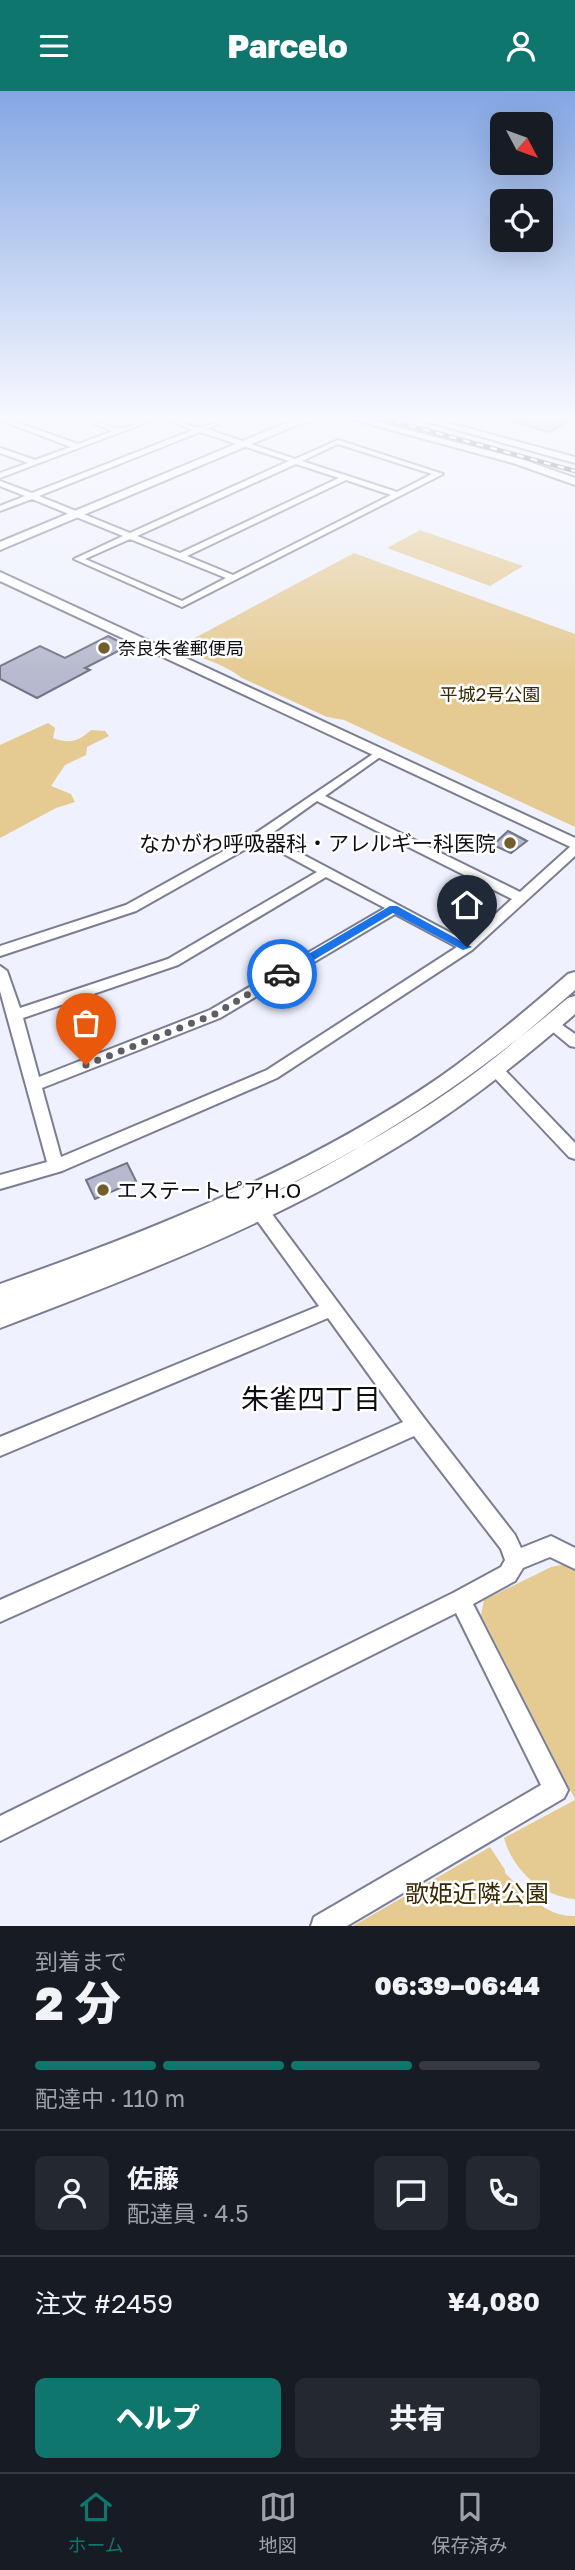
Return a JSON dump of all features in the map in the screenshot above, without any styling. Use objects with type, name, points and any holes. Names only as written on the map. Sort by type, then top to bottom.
[{"type":"street","points":[[51,504],[234,578]]},
{"type":"street","points":[[0,546],[101,504]]},
{"type":"street","points":[[200,504],[78,559],[182,604],[381,504]]},
{"type":"street","points":[[180,556],[291,504]]},
{"type":"street","points":[[0,576],[575,843]]},
{"type":"street","points":[[0,951],[131,908],[260,836],[379,753]]},
{"type":"street","points":[[316,796],[521,898]]},
{"type":"street","points":[[260,836],[467,947]]},
{"type":"street","points":[[0,1182],[56,1166],[272,1074],[467,947],[575,849]]},
{"type":"street","points":[[15,1015],[173,962],[325,872]]},
{"type":"street","points":[[35,1085],[215,1014],[393,909]]},
{"type":"street","points":[[0,971],[15,1015],[56,1166]]},
{"type":"street","points":[[0,1295],[255,1203],[333,1151],[435,1091],[513,1033],[575,979]]},
{"type":"street","points":[[0,1317],[119,1273],[255,1203],[407,1130],[494,1068],[575,1003]]},
{"type":"street","points":[[552,1023],[575,1042]]},
{"type":"street","points":[[494,1068],[575,1153]]},
{"type":"street","points":[[255,1203],[417,1425],[508,1542],[516,1561]]},
{"type":"street","points":[[0,1447],[331,1309]]},
{"type":"street","points":[[0,1612],[417,1425]]},
{"type":"street","points":[[0,1829],[460,1600],[508,1574],[516,1561],[551,1546],[575,1559]]},
{"type":"street","points":[[323,1926],[555,1790],[460,1600]]},
{"type":"green space","points":[[420,530],[523,566],[490,586],[387,548]]},
{"type":"green space","name":"平城2号公園","points":[[354,553],[575,634],[575,827],[344,720],[327,717],[218,664],[176,648]]},
{"type":"green space","points":[[48,723],[55,728],[53,738],[59,740],[73,741],[91,730],[105,731],[109,736],[87,747],[86,755],[65,765],[51,786],[71,794],[75,802],[56,808],[0,838],[0,745]]},
{"type":"green space","points":[[566,1564],[575,1569],[575,1799],[481,1615],[484,1600],[551,1567]]},
{"type":"green space","points":[[575,1800],[575,1899],[551,1893],[530,1879],[514,1861],[504,1838]]},
{"type":"green space","name":"歌姫近隣公園","points":[[490,1847],[505,1873],[520,1888],[545,1908],[555,1913],[575,1916],[575,1926],[353,1926]]},
{"type":"building","points":[[108,636],[128,646],[85,668],[90,670],[37,698],[0,679],[0,666],[40,646],[65,658]]},
{"type":"building","name":"なかがわ呼吸器科・アレルギー科医院","points":[[508,831],[527,841],[511,853],[493,845]]},
{"type":"building","name":"エステートピアH.O","points":[[127,1163],[136,1181],[95,1199],[86,1180]]},
{"type":"way so far","points":[[86,1065],[215,1014],[282,974]]},
{"type":"place","name":"奈良朱雀郵便局","points":[[104,648]]},
{"type":"place","name":"なかがわ呼吸器科・アレルギー科医院","points":[[510,843]]},
{"type":"place","name":"エステートピアH.O","points":[[103,1190]]},
{"type":"district","name":"朱雀四丁目","points":[[311,1398]]},
{"type":"route","points":[[282,974],[393,909],[467,947]]}]
